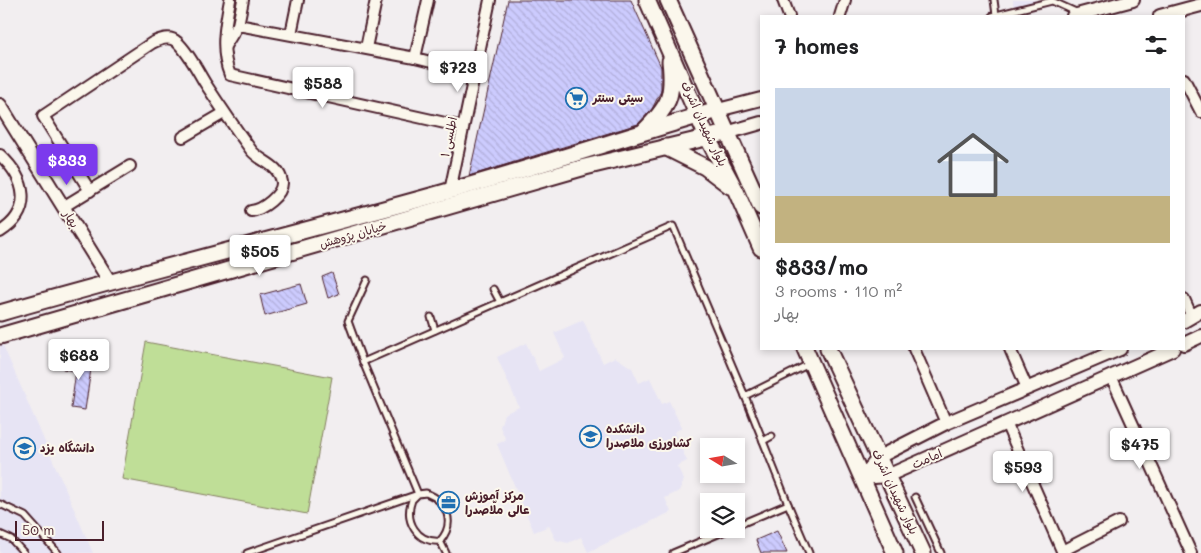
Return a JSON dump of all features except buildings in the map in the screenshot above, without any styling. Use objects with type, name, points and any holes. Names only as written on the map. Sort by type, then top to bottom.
[{"type":"main road","name":"بلوار شهیدان اشرف","points":[[647,0],[707,137],[736,192],[760,246]]},
{"type":"main road","name":"بلوار شهیدان اشرف","points":[[668,0],[718,110],[726,133],[760,205]]},
{"type":"main road","points":[[641,133],[663,112],[669,98],[672,81],[668,47]]},
{"type":"main road","name":"خیابان پژوهش","points":[[0,313],[450,191],[718,110]]},
{"type":"main road","name":"خیابان پژوهش","points":[[0,336],[585,167],[726,133]]},
{"type":"main road","points":[[665,147],[705,167],[736,192]]},
{"type":"main road","name":"بلوار شهیدان اشرف","points":[[806,350],[895,553]]},
{"type":"main road","name":"بلوار شهیدان اشرف","points":[[828,350],[923,553]]},
{"type":"street","points":[[230,0],[225,23],[224,49],[225,63],[230,75],[463,128]]},
{"type":"street","points":[[224,49],[238,25],[243,0]]},
{"type":"street","points":[[291,34],[298,0]]},
{"type":"street","points":[[366,48],[376,0]]},
{"type":"street","points":[[415,58],[428,0]]},
{"type":"street","name":"اطلسی ۱","points":[[450,191],[490,0]]},
{"type":"street","points":[[783,0],[789,15]]},
{"type":"street","points":[[840,15],[846,0]]},
{"type":"street","points":[[1077,15],[1133,0]]},
{"type":"street","points":[[1164,15],[1201,5]]},
{"type":"street","points":[[238,25],[366,48],[475,73]]},
{"type":"street","points":[[90,191],[43,116],[152,43],[166,38],[176,41],[254,154],[273,166],[280,176],[282,186],[277,195],[256,210],[251,211]]},
{"type":"street","points":[[1185,81],[1201,112]]},
{"type":"street","points":[[718,110],[760,99]]},
{"type":"street","name":"بهار","points":[[1,109],[110,282]]},
{"type":"street","points":[[183,137],[224,113]]},
{"type":"street","points":[[726,133],[760,123]]},
{"type":"street","points":[[0,155],[18,176],[23,194],[18,216],[14,223],[0,232]]},
{"type":"street","points":[[64,207],[130,166]]},
{"type":"street","points":[[1185,301],[1192,316]]},
{"type":"street","points":[[1185,344],[1201,336]]},
{"type":"street","points":[[914,350],[946,424]]},
{"type":"street","points":[[1010,350],[1028,388]]},
{"type":"street","name":"امامت","points":[[862,478],[879,457],[946,424],[1113,350]]},
{"type":"street","name":"امامت","points":[[862,478],[887,476],[1171,350]]},
{"type":"street","points":[[1111,376],[1191,553]]},
{"type":"street","points":[[1006,423],[1062,552],[1119,522]]},
{"type":"lane","points":[[994,0],[994,15]]},
{"type":"lane","points":[[998,15],[1052,1],[1077,15]]},
{"type":"lane","points":[[363,362],[673,226],[720,329],[809,553]]},
{"type":"lane","points":[[677,236],[683,233]]},
{"type":"lane","points":[[367,280],[348,321],[418,494]]},
{"type":"lane","points":[[493,290],[500,302]]},
{"type":"lane","points":[[431,317],[435,330]]},
{"type":"lane","points":[[746,396],[812,363]]},
{"type":"lane","points":[[763,441],[772,436]]},
{"type":"lane","points":[[246,553],[418,494],[434,496],[446,509],[449,523],[446,535],[440,541],[431,542],[412,527],[410,505],[418,494]]},
{"type":"lane","points":[[915,497],[941,553]]},
{"type":"lane","points":[[0,504],[25,516],[58,553]]},
{"type":"lane","points":[[745,522],[788,504]]},
{"type":"lane","points":[[914,535],[929,527]]},
{"type":"lane","points":[[0,534],[11,539],[24,553]]},
{"type":"lane","points":[[673,553],[709,538]]},
{"type":"lane","points":[[440,541],[446,553]]},
{"type":"shaded area","points":[[1013,0],[1067,0],[1014,14]]},
{"type":"shaded area","name":"دانشکده کشاورزی ملاصدرا","points":[[583,320],[603,363],[615,357],[632,368],[639,383],[650,378],[662,404],[669,401],[682,428],[674,432],[687,461],[677,466],[684,480],[679,491],[665,498],[671,512],[588,552],[581,537],[568,543],[556,540],[549,526],[534,532],[497,444],[506,440],[500,427],[504,414],[519,407],[497,357],[526,343],[539,371],[565,358],[554,333]]},
{"type":"shaded area","name":"دانشگاه یزد","points":[[2,343],[93,553],[0,553],[0,344]]},
{"type":"green space","points":[[146,342],[332,377],[307,514],[122,479]]},
{"type":"place","name":"سیتی سنتر","points":[[577,98]]},
{"type":"place","name":"دانشکده کشاورزی ملاصدرا","points":[[590,436]]},
{"type":"place","name":"دانشگاه یزد","points":[[24,448]]},
{"type":"place","name":"مرکز آموزش عالی ملّاصدرا","points":[[449,503]]}]
